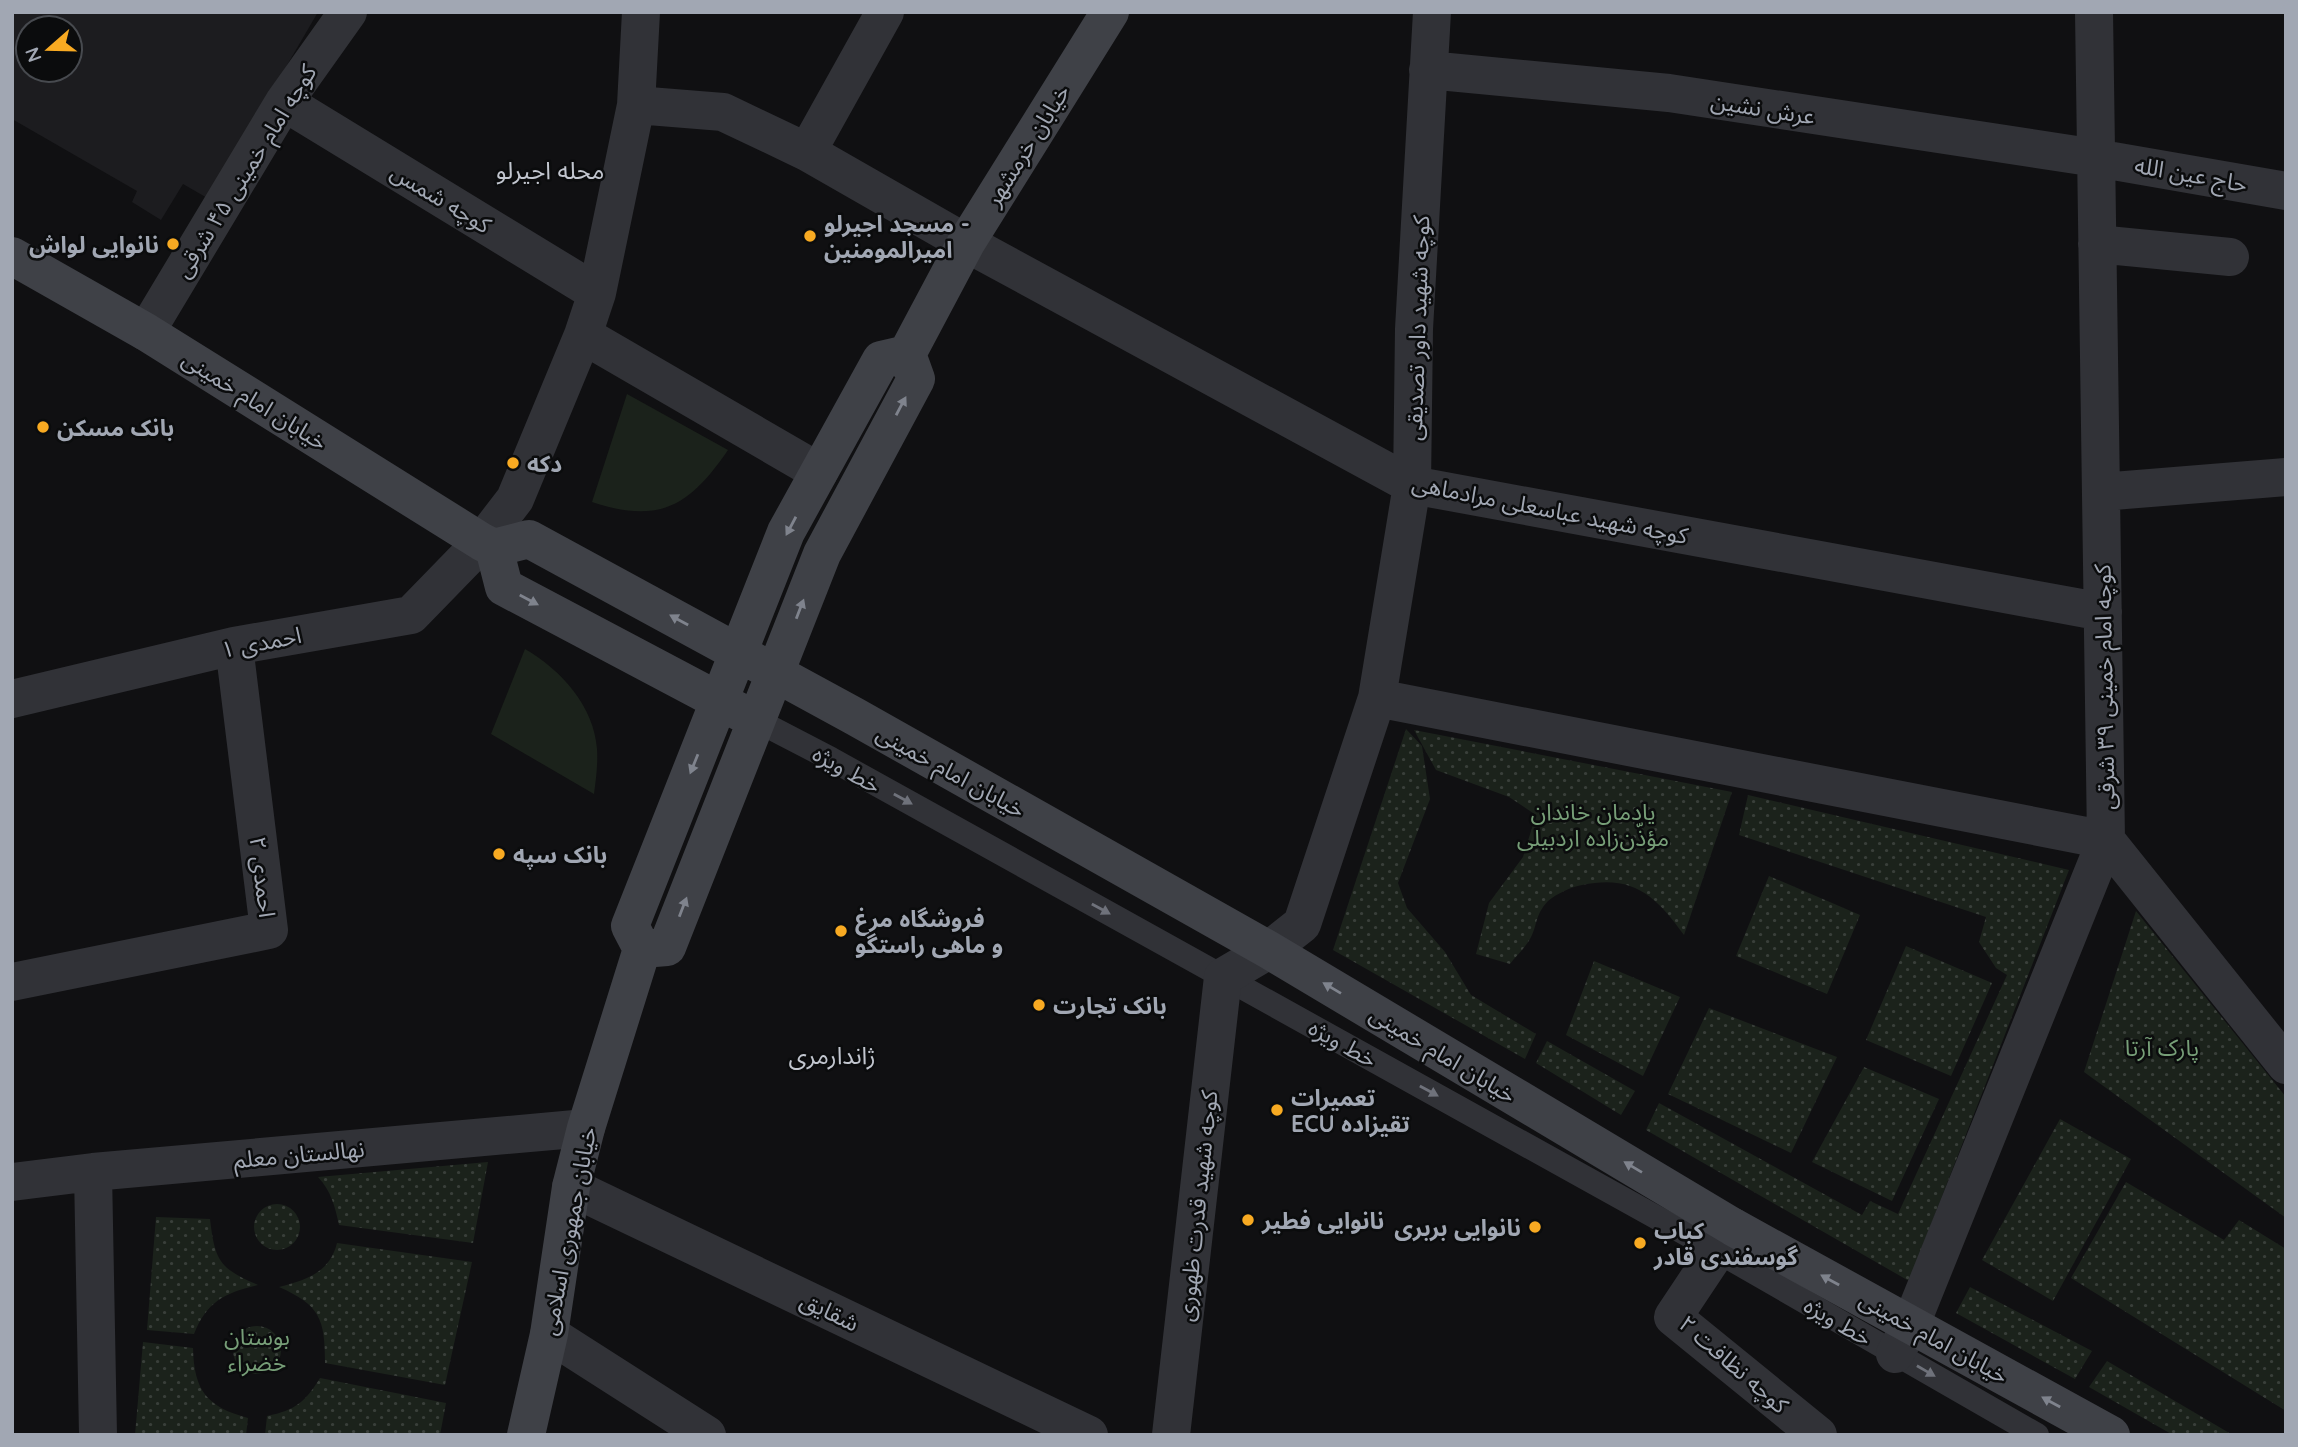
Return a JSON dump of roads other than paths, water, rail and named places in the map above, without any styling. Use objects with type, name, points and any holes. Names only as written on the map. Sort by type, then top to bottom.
[{"type":"main road","name":"خیابان خرمشهر","points":[[907,354],[966,243],[1111,12]]},
{"type":"main road","name":"خیابان امام خمینی","points":[[12,256],[146,332],[488,545]]},
{"type":"main road","points":[[907,354],[916,379],[821,554],[667,947],[642,949],[630,926],[786,533],[881,360],[907,354]]},
{"type":"main road","points":[[739,653],[529,538],[488,545],[503,587],[756,720]]},
{"type":"main road","name":"خیابان امام خمینی","points":[[739,653],[1269,950],[1725,1239],[1903,1339],[2111,1435]]},
{"type":"main road","name":"خیابان جمهوری اسلامی","points":[[526,1435],[548,1334],[571,1186],[586,1128],[642,949]]},
{"type":"street","name":"کوچه امام خمینی ۴۵ شرقی","points":[[146,332],[284,102],[348,12]]},
{"type":"street","name":"احمدی ۱","points":[[12,699],[234,646],[411,615],[488,545],[515,499],[583,335],[597,293],[636,105],[640,12]]},
{"type":"street","points":[[807,152],[885,12]]},
{"type":"street","name":"کوچه شهید داور تصدیقی","points":[[1223,977],[1269,950],[1302,924],[1377,698],[1412,485],[1415,329],[1432,12]]},
{"type":"street","name":"کوچه امام خمینی ۳۹ شرقی","points":[[1903,1339],[2106,840],[2094,12]]},
{"type":"street","name":"عرش نشین","points":[[1428,69],[1669,93],[2096,158]]},
{"type":"street","name":"کوچه شمس","points":[[284,102],[597,293]]},
{"type":"street","name":"کوچه شهید عباسعلی مرادماهی","points":[[636,105],[723,112],[807,152],[966,243],[1412,485],[2103,612]]},
{"type":"street","name":"حاج عین الله","points":[[2096,158],[2286,191]]},
{"type":"street","points":[[2097,244],[2230,257]]},
{"type":"street","points":[[583,335],[819,472]]},
{"type":"street","points":[[2101,492],[2286,477]]},
{"type":"street","name":"احمدی ۲","points":[[12,982],[270,930],[234,646]]},
{"type":"street","points":[[1377,698],[2106,840],[2286,1065]]},
{"type":"street","name":"کوچه شهید قدرت ظهوری","points":[[1171,1435],[1223,977]]},
{"type":"street","name":"نهالستان معلم","points":[[12,1182],[93,1172],[586,1128]]},
{"type":"street","points":[[93,1172],[99,1435]]},
{"type":"street","name":"شقایق","points":[[571,1186],[1089,1435]]},
{"type":"street","name":"کوچه نظافت ۲","points":[[1725,1239],[1673,1317],[1818,1435]]},
{"type":"street","points":[[548,1334],[707,1435]]},
{"type":"lane","name":"خط ویژه","points":[[756,720],[843,765],[1223,977],[1725,1239]]},
{"type":"lane","name":"خط ویژه","points":[[1903,1339],[2037,1435]]},
{"type":"place","name":"مسجد اجیرلو - امیرالمومنین","points":[[810,236]]},
{"type":"place","name":"نانوایی لواش","points":[[173,244]]},
{"type":"place","name":"بانک مسکن","points":[[43,427]]},
{"type":"place","name":"دکه","points":[[513,463]]},
{"type":"place","name":"بانک سپه","points":[[499,854]]},
{"type":"place","name":"فروشگاه مرغ و ماهی راستگو","points":[[841,931]]},
{"type":"place","name":"بانک تجارت","points":[[1039,1005]]},
{"type":"place","name":"تعمیرات ECU تقیزاده","points":[[1277,1110]]},
{"type":"place","name":"نانوایی فطیر","points":[[1248,1220]]},
{"type":"place","name":"نانوایی بربری","points":[[1535,1227]]},
{"type":"place","name":"کباب گوسفندی قادر","points":[[1640,1243]]},
{"type":"district","name":"محله اجیرلو","points":[[550,170]]},
{"type":"district","name":"ژاندارمری","points":[[832,1055]]},
{"type":"park label","name":"یادمان خاندان مؤذّن‌زاده اردبیلی","points":[[1593,824]]},
{"type":"park label","name":"پارک آرتا","points":[[2162,1047]]},
{"type":"park label","name":"بوستان خضراء","points":[[257,1349]]}]
